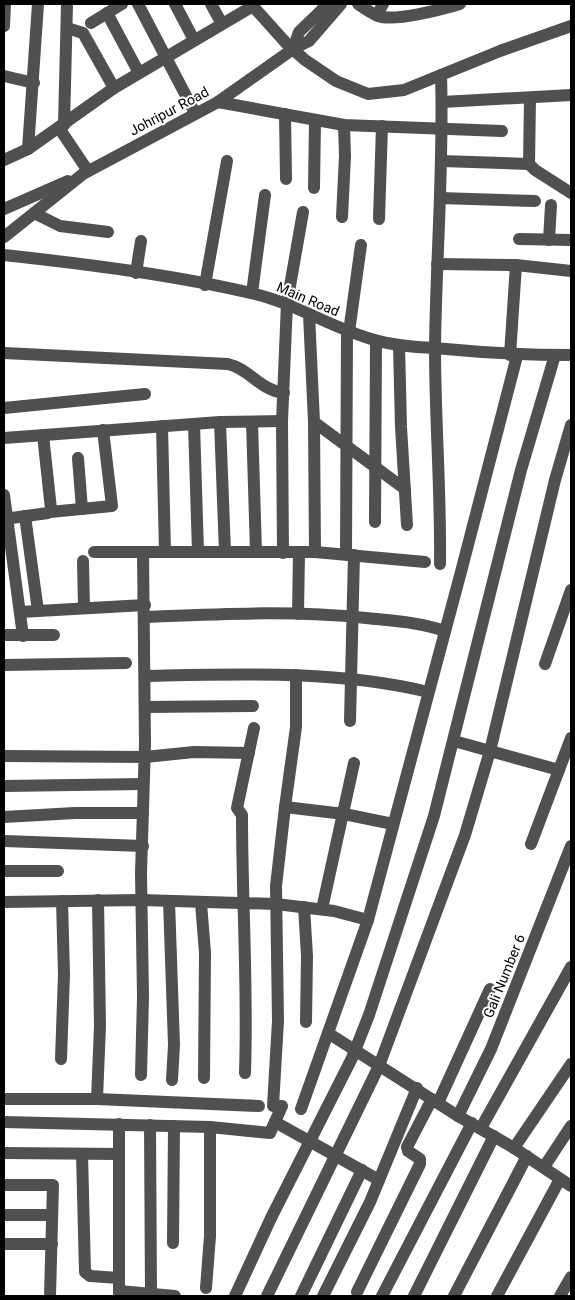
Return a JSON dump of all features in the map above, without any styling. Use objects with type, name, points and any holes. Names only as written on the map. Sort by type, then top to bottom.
[{"type":"street","points":[[4,26],[5,4]]},
{"type":"street","points":[[28,149],[38,4]]},
{"type":"street","points":[[4,208],[86,172],[62,129],[67,4]]},
{"type":"street","points":[[91,23],[122,4]]},
{"type":"street","points":[[138,4],[195,114]]},
{"type":"street","points":[[175,4],[194,40]]},
{"type":"street","points":[[211,4],[222,24]]},
{"type":"street","points":[[358,4],[377,16],[388,17],[418,14],[460,4]]},
{"type":"street","points":[[377,16],[384,4]]},
{"type":"street","points":[[4,160],[28,149],[62,129],[114,88],[252,5],[281,38],[305,60],[336,81],[368,94],[404,90],[571,26]]},
{"type":"street","points":[[293,49],[336,5]]},
{"type":"street","points":[[106,13],[139,73]]},
{"type":"street","points":[[67,28],[83,33],[114,88]]},
{"type":"street","name":"Johripur Road","points":[[4,237],[86,172],[218,102],[293,49]]},
{"type":"street","points":[[440,564],[440,482],[435,348],[442,130],[441,75]]},
{"type":"street","points":[[4,76],[34,82]]},
{"type":"street","points":[[442,102],[571,95]]},
{"type":"street","points":[[529,164],[530,98]]},
{"type":"street","points":[[218,102],[344,125],[502,131]]},
{"type":"street","points":[[285,114],[286,180]]},
{"type":"street","points":[[314,188],[315,121]]},
{"type":"street","points":[[342,217],[345,156],[344,125]]},
{"type":"street","points":[[379,219],[382,126]]},
{"type":"street","points":[[441,161],[529,164],[535,170],[571,193]]},
{"type":"street","points":[[205,285],[226,162]]},
{"type":"street","points":[[252,293],[265,195]]},
{"type":"street","points":[[440,198],[535,201]]},
{"type":"street","points":[[549,240],[551,205]]},
{"type":"street","points":[[283,553],[282,421],[287,303],[303,212]]},
{"type":"street","points":[[34,213],[60,226],[108,232]]},
{"type":"street","points":[[519,239],[571,240]]},
{"type":"street","points":[[136,273],[141,241]]},
{"type":"street","points":[[350,721],[351,616],[346,445],[348,332],[361,245]]},
{"type":"street","name":"Main Road","points":[[4,255],[80,264],[252,293],[287,303],[348,332],[376,341],[399,345],[513,355],[571,355]]},
{"type":"street","points":[[437,264],[516,265],[571,271]]},
{"type":"street","points":[[301,1109],[368,920],[445,631],[513,355],[516,265]]},
{"type":"street","points":[[309,314],[314,422],[315,552]]},
{"type":"street","points":[[375,522],[376,341]]},
{"type":"street","points":[[399,345],[407,525]]},
{"type":"street","points":[[4,353],[228,364],[240,368],[269,391],[284,394]]},
{"type":"street","points":[[235,1296],[271,1218],[355,1050],[369,1015],[431,825],[454,741],[521,470],[555,355]]},
{"type":"street","points":[[4,408],[145,394]]},
{"type":"street","points":[[4,438],[220,422],[282,421]]},
{"type":"street","points":[[220,422],[224,552]]},
{"type":"street","points":[[252,422],[256,552]]},
{"type":"street","points":[[314,422],[405,489]]},
{"type":"street","points":[[194,424],[198,552]]},
{"type":"street","points":[[267,1296],[379,1066],[465,834],[490,751],[555,480],[571,425]]},
{"type":"street","points":[[162,426],[165,552]]},
{"type":"street","points":[[5,518],[112,506],[103,430]]},
{"type":"street","points":[[43,435],[52,506],[50,512]]},
{"type":"street","points":[[78,458],[82,509]]},
{"type":"street","points":[[4,495],[5,518],[23,636]]},
{"type":"street","points":[[25,516],[38,611]]},
{"type":"street","points":[[94,552],[315,552],[425,562]]},
{"type":"street","points":[[141,1075],[143,996],[141,900],[145,756],[143,552]]},
{"type":"street","points":[[298,614],[299,552]]},
{"type":"street","points":[[83,561],[84,608]]},
{"type":"street","points":[[545,664],[571,590]]},
{"type":"street","points":[[20,612],[84,608],[351,616],[421,624],[445,631]]},
{"type":"street","points":[[4,635],[54,635]]},
{"type":"street","points":[[4,665],[126,662]]},
{"type":"street","points":[[145,676],[296,675],[406,687],[428,692]]},
{"type":"street","points":[[4,1122],[210,1127],[270,1133],[282,1106],[273,1106],[278,1029],[276,904],[280,843],[296,727],[296,675]]},
{"type":"street","points":[[145,708],[253,706]]},
{"type":"street","points":[[244,1073],[246,977],[242,904],[242,815],[237,808],[254,728]]},
{"type":"street","points":[[531,844],[571,738]]},
{"type":"street","points":[[454,741],[559,770]]},
{"type":"street","points":[[4,756],[145,756],[194,752],[249,753]]},
{"type":"street","points":[[322,909],[354,763]]},
{"type":"street","points":[[4,786],[143,784]]},
{"type":"street","points":[[285,807],[344,814],[393,824]]},
{"type":"street","points":[[4,817],[75,813],[143,814]]},
{"type":"street","points":[[4,841],[143,846]]},
{"type":"street","name":"Gali Number 6","points":[[458,1116],[491,1049],[571,846]]},
{"type":"street","points":[[4,871],[58,871]]},
{"type":"street","points":[[97,1099],[100,1026],[98,900]]},
{"type":"street","points":[[4,902],[168,900],[201,903],[276,904],[322,909],[368,920]]},
{"type":"street","points":[[168,900],[174,1045],[172,1080]]},
{"type":"street","points":[[61,1060],[64,974],[62,901]]},
{"type":"street","points":[[201,903],[205,953],[204,1078]]},
{"type":"street","points":[[304,907],[307,949],[306,1022]]},
{"type":"street","points":[[382,1296],[476,1126],[571,967]]},
{"type":"street","points":[[357,1292],[420,1164],[420,1159],[408,1151],[406,1147],[435,1101],[490,989]]},
{"type":"street","points":[[328,1033],[417,1088],[458,1116],[568,1182],[497,1296]]},
{"type":"street","points":[[514,1148],[571,1064]]},
{"type":"street","points":[[323,1296],[379,1180],[417,1088]]},
{"type":"street","points":[[4,1099],[97,1099],[259,1106]]},
{"type":"street","points":[[275,1122],[379,1180]]},
{"type":"street","points":[[119,1124],[119,1294],[175,1296]]},
{"type":"street","points":[[150,1125],[151,1294]]},
{"type":"street","points":[[173,1243],[174,1126]]},
{"type":"street","points":[[544,1167],[571,1126]]},
{"type":"street","points":[[206,1288],[210,1236],[210,1127]]},
{"type":"street","points":[[414,1296],[494,1136]]},
{"type":"street","points":[[4,1153],[119,1154]]},
{"type":"street","points":[[82,1154],[85,1272],[90,1276],[119,1278]]},
{"type":"street","points":[[454,1296],[527,1156]]},
{"type":"street","points":[[301,1296],[362,1170]]},
{"type":"street","points":[[4,1185],[53,1185],[50,1296]]},
{"type":"street","points":[[4,1215],[52,1215]]},
{"type":"street","points":[[4,1244],[52,1244]]},
{"type":"street","points":[[560,1296],[571,1277]]}]
